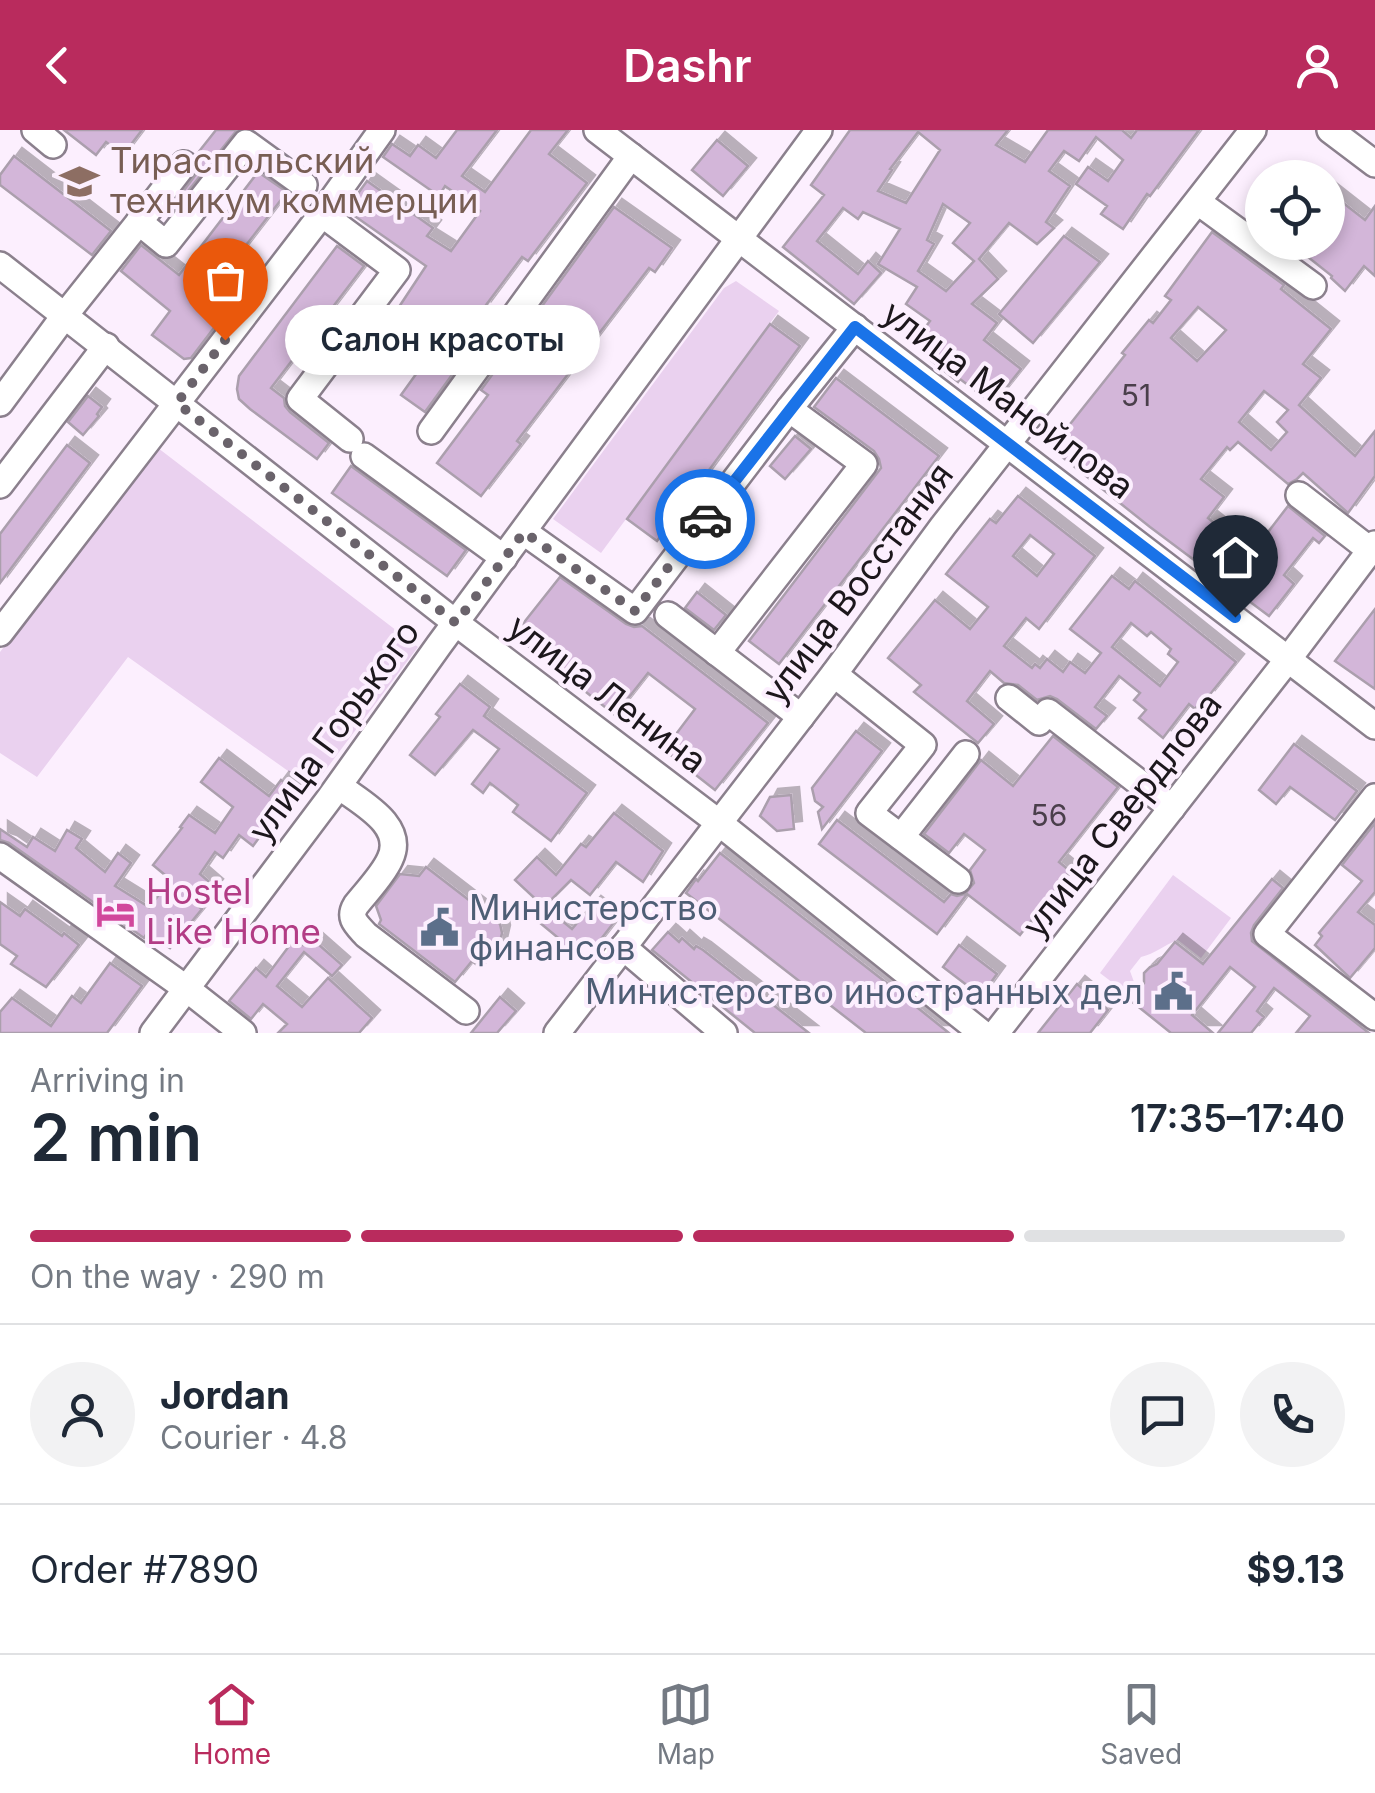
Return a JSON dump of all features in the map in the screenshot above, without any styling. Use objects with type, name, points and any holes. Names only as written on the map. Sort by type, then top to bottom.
[{"type":"street","points":[[0,633],[322,214],[382,130]]},
{"type":"street","name":"улица Манойлова","points":[[597,130],[1375,726]]},
{"type":"street","name":"улица Горького","points":[[153,1033],[339,786],[819,130]]},
{"type":"street","name":"улица Восстания","points":[[557,1033],[943,526],[1253,130]]},
{"type":"street","points":[[1330,130],[1375,164]]},
{"type":"street","points":[[139,222],[166,244],[246,143],[304,185]]},
{"type":"street","points":[[432,431],[630,156]]},
{"type":"street","points":[[0,403],[184,164]]},
{"type":"street","points":[[1198,202],[1313,286]]},
{"type":"street","points":[[322,214],[397,270],[300,400],[504,558]]},
{"type":"street","name":"улица Ленина","points":[[0,264],[456,623],[718,822],[982,1033]]},
{"type":"street","points":[[524,532],[635,611],[855,327]]},
{"type":"street","points":[[0,485],[106,346]]},
{"type":"street","points":[[717,653],[864,464],[789,409]]},
{"type":"street","points":[[1299,496],[1372,547]]},
{"type":"street","name":"улица Свердлова","points":[[996,1033],[1372,547]]},
{"type":"street","points":[[668,615],[801,717]]},
{"type":"street","points":[[834,674],[923,744],[869,813],[958,880]]},
{"type":"street","points":[[1009,698],[1039,722],[1048,712],[1172,808]]},
{"type":"street","points":[[901,837],[966,754]]},
{"type":"street","points":[[339,786],[381,818],[393,835],[390,860],[356,905],[353,920],[466,1012]]},
{"type":"street","points":[[1375,797],[1268,934],[1375,1017]]},
{"type":"street","points":[[0,856],[243,1033]]},
{"type":"street","points":[[623,947],[724,1033]]},
{"type":"shaded area","points":[[736,281],[779,311],[601,553],[553,519],[724,288]]},
{"type":"shaded area","points":[[158,448],[418,647],[312,788],[128,657],[37,777],[0,753],[0,652]]},
{"type":"shaded area","points":[[1173,875],[1231,918],[1201,958],[1178,940],[1141,957],[1130,971],[1134,982],[1126,993],[1100,973]]},
{"type":"building","points":[[64,130],[142,130],[123,155],[106,142],[96,155]]},
{"type":"building","points":[[216,130],[237,130],[168,216],[197,173],[197,154]]},
{"type":"building","points":[[457,130],[497,130],[462,176],[485,192],[531,130],[568,130],[549,154],[587,183],[528,261],[522,257],[482,308],[455,350],[465,357],[425,412],[401,395],[437,345],[393,316],[426,266],[346,210],[367,181],[433,228],[427,236],[451,251],[480,211],[445,186],[439,196],[383,157],[392,144],[410,156],[418,145],[436,158]]},
{"type":"building","points":[[850,130],[1008,130],[996,145],[1025,162],[1048,130],[1122,130],[1131,138],[1137,130],[1199,130],[1123,229],[1101,214],[1107,206],[1076,184],[1088,167],[1108,181],[1123,160],[1096,137],[1079,161],[1064,151],[1049,171],[1070,186],[1046,222],[1054,228],[1037,244],[1009,223],[979,259],[998,279],[972,304],[997,323],[984,340],[1021,369],[993,404],[932,361],[935,356],[915,341],[930,321],[906,304],[917,287],[878,264],[900,229],[863,212],[858,219],[843,208],[817,241],[858,274],[868,261],[881,273],[854,304],[783,247],[824,195],[811,185]],"holes":[[[918,132],[940,150],[906,203],[878,191]],[[943,204],[970,223],[953,243],[974,261],[946,291],[918,271],[934,244],[927,240]]]},
{"type":"building","points":[[717,140],[748,166],[723,196],[692,170]]},
{"type":"building","points":[[14,156],[111,231],[92,255],[0,185],[0,175]]},
{"type":"building","points":[[258,172],[287,192],[206,297],[226,312],[191,358],[184,359],[152,335],[170,311],[121,271],[141,245],[179,275]]},
{"type":"building","points":[[1345,204],[1365,220],[1375,206],[1375,276],[1364,266],[1345,291],[1312,260],[1345,260]]},
{"type":"building","points":[[614,207],[672,248],[655,272],[649,268],[517,441],[521,444],[481,496],[437,463],[488,395],[481,390]]},
{"type":"building","points":[[1212,232],[1284,285],[1281,289],[1331,329],[1303,364],[1321,378],[1299,405],[1355,456],[1375,431],[1375,476],[1348,513],[1303,473],[1288,484],[1238,442],[1230,450],[1227,447],[1201,479],[1224,497],[1208,518],[1252,553],[1288,506],[1325,536],[1319,543],[1313,538],[1284,575],[1294,584],[1269,616],[1051,448],[1125,355],[1122,353],[1171,300],[1165,296]],"holes":[[[1198,307],[1226,330],[1197,361],[1171,338]],[[1264,391],[1288,410],[1277,422],[1287,432],[1271,450],[1239,422]]]},
{"type":"building","points":[[1064,236],[1100,262],[1033,343],[999,314]]},
{"type":"building","points":[[337,246],[364,266],[271,388],[284,398],[290,412],[329,443],[317,459],[250,409],[239,399],[237,389],[239,376]]},
{"type":"building","points":[[770,324],[800,346],[657,541],[627,519]]},
{"type":"building","points":[[836,378],[939,456],[779,664],[749,641],[881,468],[874,451],[814,407]]},
{"type":"building","points":[[88,396],[102,407],[83,435],[68,422]]},
{"type":"building","points":[[795,436],[811,449],[785,479],[770,466]]},
{"type":"building","points":[[67,445],[90,463],[0,583],[0,534]]},
{"type":"building","points":[[351,466],[466,550],[447,576],[332,493]]},
{"type":"building","points":[[1018,496],[1095,556],[1039,629],[1026,618],[1004,646],[1032,668],[1035,664],[1040,668],[1047,659],[1063,672],[1070,662],[1085,673],[1101,653],[1070,629],[1112,576],[1129,589],[1135,581],[1236,662],[1195,709],[1189,704],[1163,738],[1139,718],[1146,710],[1134,700],[1140,693],[1119,676],[1095,707],[1107,716],[1096,729],[1057,699],[1050,696],[1037,700],[990,671],[967,701],[994,724],[978,743],[914,692],[921,685],[888,658],[935,600],[970,629],[988,607],[946,574],[990,519],[996,523]],"holes":[[[1030,535],[1054,554],[1037,576],[1013,556]],[[1131,623],[1147,636],[1151,632],[1171,649],[1168,654],[1178,662],[1160,686],[1112,647]]]},
{"type":"building","points":[[560,577],[626,624],[642,626],[768,723],[715,790],[664,750],[695,709],[648,673],[615,715],[514,635]]},
{"type":"building","points":[[697,592],[726,615],[714,630],[685,608]]},
{"type":"building","points":[[1375,609],[1375,689],[1335,661]]},
{"type":"building","points":[[460,684],[490,707],[484,716],[587,793],[551,841],[513,812],[518,805],[490,783],[483,793],[472,784],[499,749],[473,730],[435,775],[410,755]]},
{"type":"building","points":[[856,731],[882,751],[822,829],[818,812],[823,807],[815,801],[812,788]]},
{"type":"building","points":[[1053,736],[1118,787],[1059,862],[1070,871],[1020,935],[967,894],[937,934],[819,844],[837,820],[944,902],[951,894],[965,894],[974,883],[970,870],[985,850],[964,834],[949,853],[924,834],[981,760],[1013,786]]},
{"type":"building","points":[[1294,744],[1357,791],[1335,820],[1290,787],[1276,804],[1259,790]]},
{"type":"building","points":[[219,758],[269,796],[281,780],[297,791],[253,846],[239,835],[223,858],[215,852],[200,874],[215,887],[170,948],[147,933],[144,938],[0,840],[0,829],[27,847],[33,837],[55,851],[67,830],[82,839],[76,848],[105,872],[118,853],[131,863],[115,886],[149,907],[171,880],[153,865],[189,815],[215,833],[233,807],[201,782]]},
{"type":"building","points":[[791,795],[794,829],[777,831],[760,816],[770,797]]},
{"type":"building","points":[[614,813],[663,851],[643,882],[616,862],[590,895],[571,880],[544,907],[515,880],[537,857],[556,875]]},
{"type":"building","points":[[1375,823],[1375,892],[1358,912],[1375,925],[1375,948],[1350,978],[1315,945],[1322,936],[1319,933],[1362,881],[1342,865]]},
{"type":"building","points":[[720,853],[949,1033],[866,1033],[686,893]]},
{"type":"building","name":"Министерство финансов","points":[[426,867],[500,924],[499,946],[481,968],[472,961],[455,982],[379,924],[376,906],[400,874],[419,876]]},
{"type":"building","points":[[1272,879],[1283,888],[1254,925],[1252,941],[1369,1033],[1296,1033],[1310,1016],[1274,988],[1257,1011],[1264,1017],[1251,1033],[1218,1033],[1255,987],[1230,967],[1192,1015],[1213,1033],[1171,1033],[1130,1000],[1144,983],[1144,973],[1175,942],[1203,964]]},
{"type":"building","points":[[0,902],[20,916],[25,909],[79,945],[46,987],[11,964],[17,956],[0,944]]},
{"type":"building","points":[[593,904],[615,921],[594,948],[584,940],[570,956],[558,945],[562,941],[539,922],[549,910],[572,929]]},
{"type":"building","points":[[668,932],[679,942],[682,938],[694,949],[696,946],[703,950],[809,1033],[755,1033],[652,950]]},
{"type":"building","points":[[310,937],[342,965],[332,976],[304,952],[277,986],[302,1007],[328,978],[372,1018],[359,1033],[278,1033],[287,1024],[263,1004],[251,1019],[229,1001],[256,968],[266,977],[295,938],[303,945]]},
{"type":"building","points":[[959,945],[997,974],[981,996],[943,967]]},
{"type":"building","points":[[110,963],[142,986],[107,1033],[0,1033],[0,1012],[12,998],[51,1026],[72,996],[81,1003]]},
{"type":"building","points":[[1077,984],[1108,1010],[1090,1033],[1038,1033]]},
{"type":"building","points":[[500,997],[516,1011],[497,1033],[471,1033]]},
{"type":"way so far","points":[[225,340],[177,403],[456,623],[524,532],[635,611],[705,519]]},
{"type":"place","name":"Тираспольский техникум коммерции","points":[[80,181]]},
{"type":"place","name":"Салон красоты","points":[[225,340]]},
{"type":"place","name":"Hostel Like Home","points":[[116,912]]},
{"type":"place","name":"Министерство финансов","points":[[439,928]]},
{"type":"place","name":"Министерство иностранных дел","points":[[1173,992]]},
{"type":"route","points":[[705,519],[855,327],[1235,617]]}]
